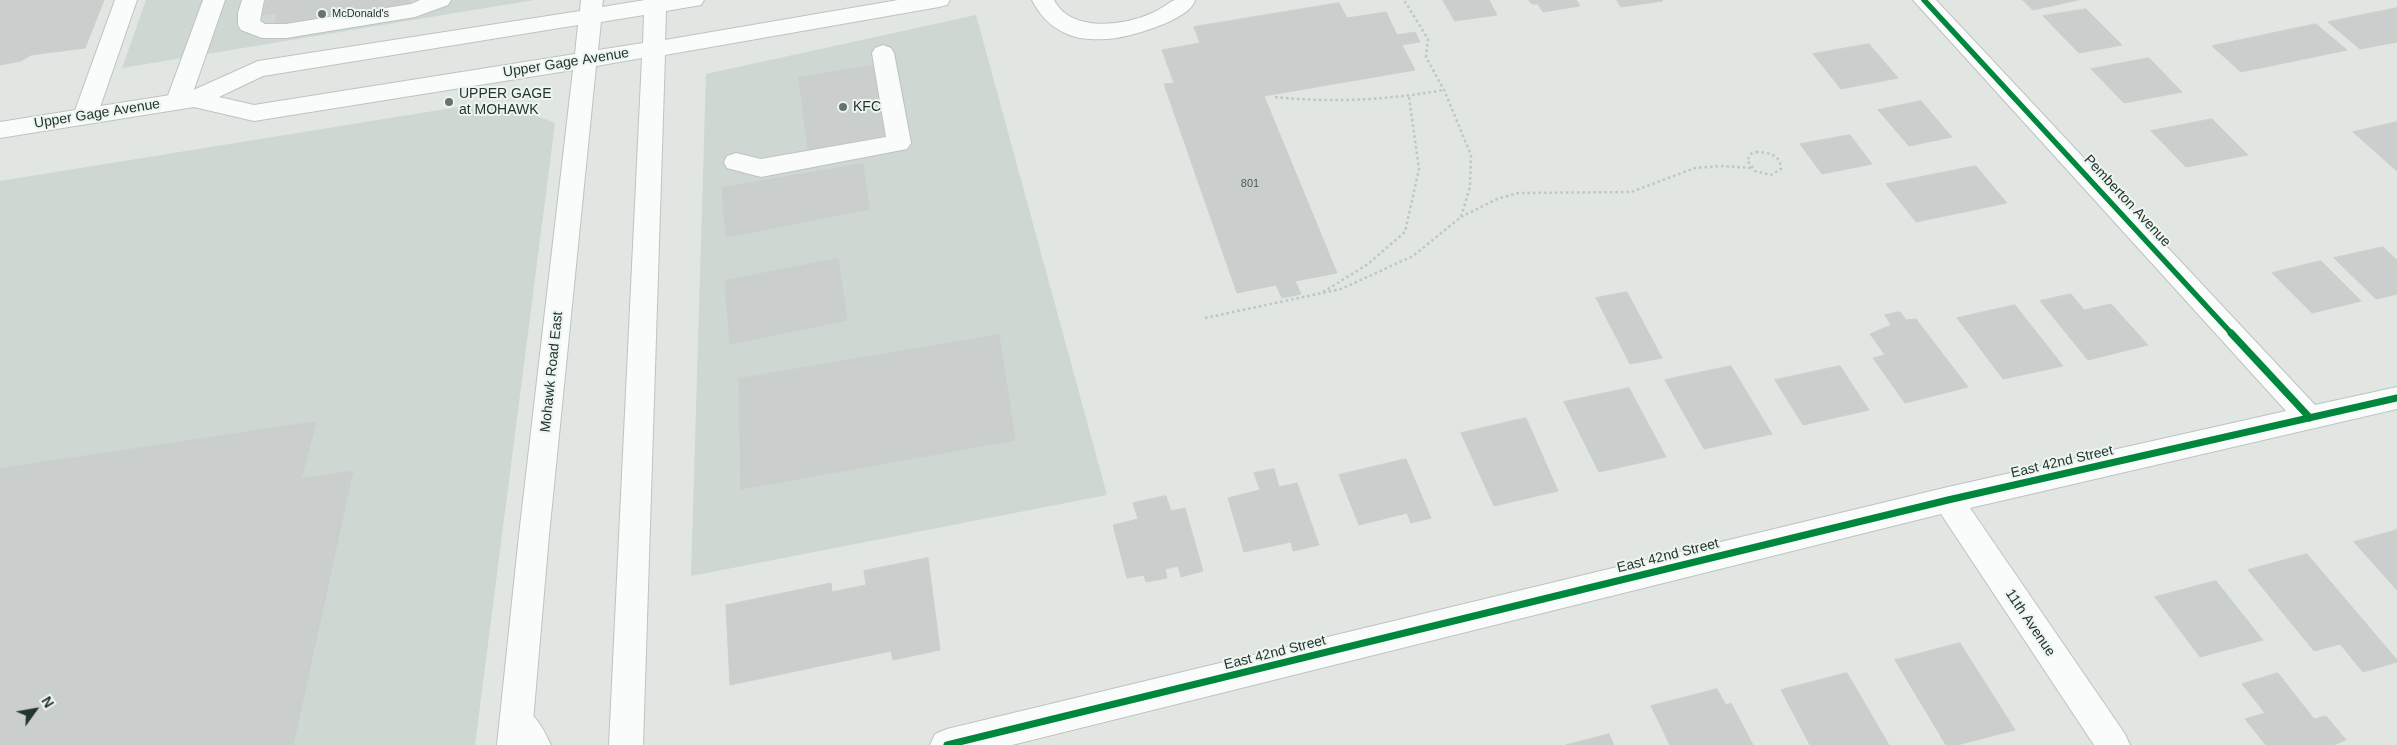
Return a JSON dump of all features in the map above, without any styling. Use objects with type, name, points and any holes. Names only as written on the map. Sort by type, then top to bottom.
[{"type":"main road","points":[[85,116],[126,0]]},
{"type":"main road","points":[[186,100],[214,0]]},
{"type":"main road","points":[[253,0],[249,13],[249,25],[262,31],[286,31],[415,10],[440,0]]},
{"type":"main road","name":"Upper Gage Avenue","points":[[0,130],[186,100],[258,69],[591,8],[693,0]]},
{"type":"main road","name":"Upper Gage Avenue","points":[[186,100],[254,113],[654,49],[939,0]]},
{"type":"main road","points":[[1043,0],[1049,12],[1075,29],[1107,32],[1159,19],[1183,5],[1184,0]]},
{"type":"main road","name":"Pemberton Avenue","points":[[1924,0],[2310,418]]},
{"type":"main road","points":[[626,745],[656,3]]},
{"type":"main road","name":"Mohawk Road East","points":[[522,737],[584,60],[591,8]]},
{"type":"main road","points":[[736,162],[762,168],[899,144],[883,53]]},
{"type":"main road","name":"East 42nd Street","points":[[947,745],[1948,500],[2397,398]]},
{"type":"main road","name":"11th Avenue","points":[[1948,500],[2113,745]]},
{"type":"path","points":[[1404,0],[1428,39],[1426,57],[1444,90],[1471,155],[1470,187],[1461,217]]},
{"type":"path","points":[[1275,97],[1314,102],[1362,101],[1409,97],[1444,90]]},
{"type":"path","points":[[1319,294],[1368,264],[1405,232],[1419,169],[1409,97]]},
{"type":"path","points":[[1205,318],[1341,289],[1413,256],[1461,217],[1502,197],[1540,191],[1630,192],[1653,187],[1676,174],[1700,167],[1723,165],[1752,168],[1760,173],[1771,175],[1779,172],[1782,166],[1781,162],[1773,155],[1756,152],[1752,153],[1748,160],[1752,168]]},
{"type":"shaded area","points":[[146,0],[534,0],[122,68]]},
{"type":"shaded area","points":[[976,15],[1107,495],[691,576],[706,74]]},
{"type":"shaded area","points":[[483,103],[516,108],[555,123],[475,745],[0,745],[0,181]]},
{"type":"building","points":[[0,0],[104,0],[85,48],[31,55],[21,61],[0,65]]},
{"type":"building","name":"McDonald's","points":[[267,0],[410,0],[409,5],[274,27],[277,13],[263,15]]},
{"type":"building","points":[[1443,0],[1489,0],[1497,15],[1455,21]]},
{"type":"building","points":[[1529,0],[1576,0],[1580,6],[1543,12],[1538,4],[1532,4]]},
{"type":"building","points":[[1617,0],[1662,0],[1663,1],[1621,7]]},
{"type":"building","points":[[2023,0],[2078,0],[2033,10]]},
{"type":"building","points":[[1339,3],[1347,18],[1386,12],[1397,35],[1415,32],[1420,42],[1402,45],[1415,70],[1264,96],[1337,273],[1295,281],[1301,294],[1282,298],[1276,285],[1237,293],[1164,84],[1174,83],[1162,50],[1200,43],[1194,27]]},
{"type":"building","points":[[2397,8],[2397,42],[2360,49],[2328,22]]},
{"type":"building","points":[[2086,9],[2122,45],[2079,53],[2043,16]]},
{"type":"building","points":[[2316,24],[2347,50],[2241,72],[2212,46]]},
{"type":"building","points":[[1869,44],[1898,78],[1841,89],[1813,54]]},
{"type":"building","points":[[2149,58],[2182,92],[2124,103],[2091,69]]},
{"type":"building","name":"KFC","points":[[876,65],[888,135],[808,149],[799,78]]},
{"type":"building","points":[[1921,101],[1952,137],[1909,146],[1878,110]]},
{"type":"building","points":[[2212,119],[2248,155],[2186,167],[2151,131]]},
{"type":"building","points":[[2397,122],[2397,171],[2353,132]]},
{"type":"building","points":[[1850,135],[1872,164],[1822,174],[1800,144]]},
{"type":"building","points":[[863,164],[869,209],[726,237],[722,188]]},
{"type":"building","points":[[1976,166],[2007,203],[1916,222],[1886,184]]},
{"type":"building","points":[[2383,247],[2397,260],[2397,294],[2376,299],[2334,258]]},
{"type":"building","points":[[838,259],[847,320],[730,344],[725,281]]},
{"type":"building","points":[[2321,261],[2361,301],[2312,313],[2272,273]]},
{"type":"building","points":[[1627,292],[1662,358],[1630,364],[1596,298]]},
{"type":"building","points":[[2071,294],[2084,310],[2111,304],[2148,345],[2088,360],[2040,301]]},
{"type":"building","points":[[2015,305],[2063,366],[2003,379],[1957,318]]},
{"type":"building","points":[[1900,312],[1906,320],[1916,319],[1968,387],[1905,403],[1873,358],[1885,355],[1870,334],[1891,325],[1885,315]]},
{"type":"building","points":[[999,335],[1015,440],[741,489],[739,379]]},
{"type":"building","points":[[1731,366],[1772,434],[1704,449],[1665,380]]},
{"type":"building","points":[[1840,366],[1869,410],[1803,425],[1775,380]]},
{"type":"building","points":[[1629,388],[1666,457],[1599,472],[1564,402]]},
{"type":"building","points":[[1526,418],[1558,491],[1494,506],[1461,433]]},
{"type":"building","points":[[316,422],[301,479],[353,471],[293,745],[0,745],[0,469]]},
{"type":"building","points":[[1406,459],[1431,518],[1411,523],[1407,513],[1359,525],[1339,475]]},
{"type":"building","points":[[1274,469],[1279,487],[1297,483],[1319,545],[1293,551],[1291,542],[1244,552],[1228,498],[1260,490],[1254,473]]},
{"type":"building","points":[[1166,496],[1171,511],[1185,508],[1203,571],[1181,577],[1178,566],[1165,569],[1167,578],[1146,582],[1144,575],[1127,578],[1113,525],[1138,519],[1133,503]]},
{"type":"building","points":[[2397,530],[2397,590],[2354,542]]},
{"type":"building","points":[[2307,554],[2397,662],[2363,672],[2340,644],[2314,651],[2248,570]]},
{"type":"building","points":[[928,558],[940,650],[893,660],[891,651],[730,685],[726,605],[831,583],[832,592],[866,585],[864,571]]},
{"type":"building","points":[[2216,581],[2263,640],[2200,657],[2155,597]]},
{"type":"building","points":[[1960,643],[2015,730],[1957,745],[1946,745],[1895,660]]},
{"type":"building","points":[[1847,673],[1889,745],[1810,745],[1781,690]]},
{"type":"building","points":[[2278,673],[2314,719],[2326,716],[2346,740],[2333,745],[2266,745],[2245,719],[2265,713],[2242,684]]},
{"type":"building","points":[[1717,689],[1726,705],[1731,703],[1753,745],[1670,745],[1651,706]]},
{"type":"building","points":[[1609,734],[1614,745],[1566,745]]},
{"type":"cycle path","points":[[1924,0],[2310,418]]},
{"type":"cycle path","points":[[947,745],[1948,500],[2397,398]]},
{"type":"place","name":"McDonald's","points":[[322,14]]},
{"type":"place","name":"UPPER GAGE at MOHAWK","points":[[449,102]]},
{"type":"place","name":"KFC","points":[[843,107]]}]
